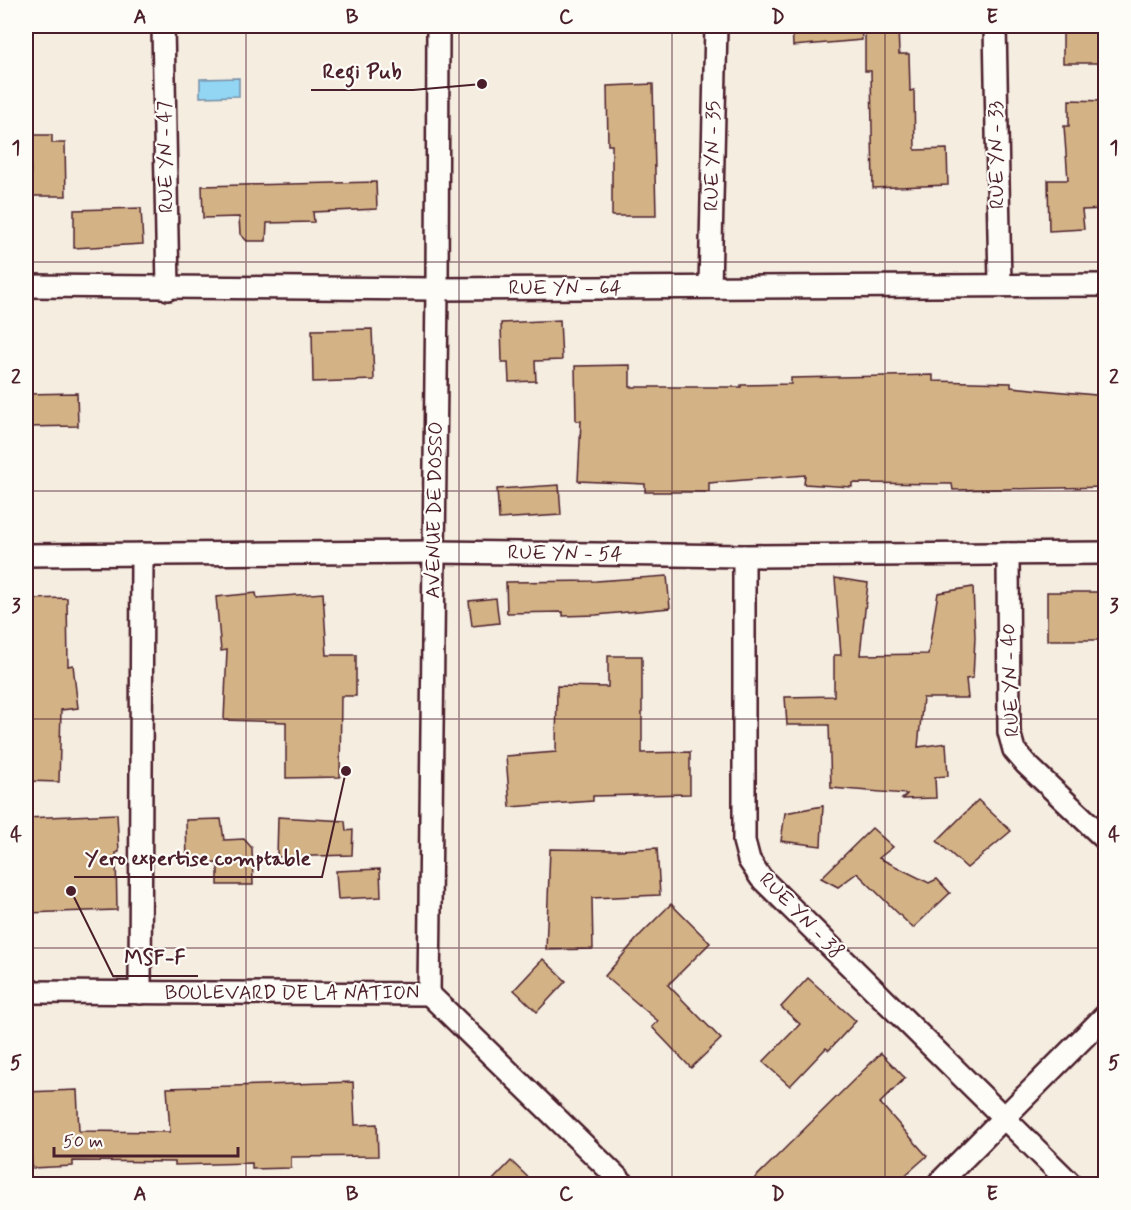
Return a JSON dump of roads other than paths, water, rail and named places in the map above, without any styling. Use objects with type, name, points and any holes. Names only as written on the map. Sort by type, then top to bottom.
[{"type":"street","name":"RUE YN - 47","points":[[164,26],[168,289]]},
{"type":"street","name":"AVENUE DE DOSSO","points":[[429,994],[438,26]]},
{"type":"street","name":"RUE YN - 35","points":[[710,287],[716,26]]},
{"type":"street","name":"RUE YN - 33","points":[[994,26],[1000,285]]},
{"type":"street","name":"RUE YN - 64","points":[[26,286],[168,289],[1106,285]]},
{"type":"street","name":"RUE YN - 54","points":[[26,555],[434,552],[744,556],[1106,553]]},
{"type":"street","points":[[140,993],[142,554]]},
{"type":"street","name":"RUE YN - 40","points":[[1008,554],[1009,732],[1014,750],[1106,840]]},
{"type":"street","name":"RUE YN - 38","points":[[744,556],[744,841],[749,860],[761,878],[1071,1185]]},
{"type":"street","name":"BOULEVARD DE LA NATION","points":[[26,992],[429,994],[624,1185]]},
{"type":"street","points":[[938,1185],[1106,1015]]},
{"type":"water","points":[[239,78],[239,96],[200,97],[200,79]]},
{"type":"place","name":"Regi Pub","points":[[482,84]]},
{"type":"place","name":"Yero expertise comptable","points":[[346,771]]},
{"type":"place","name":"MSF-F","points":[[71,891]]}]
